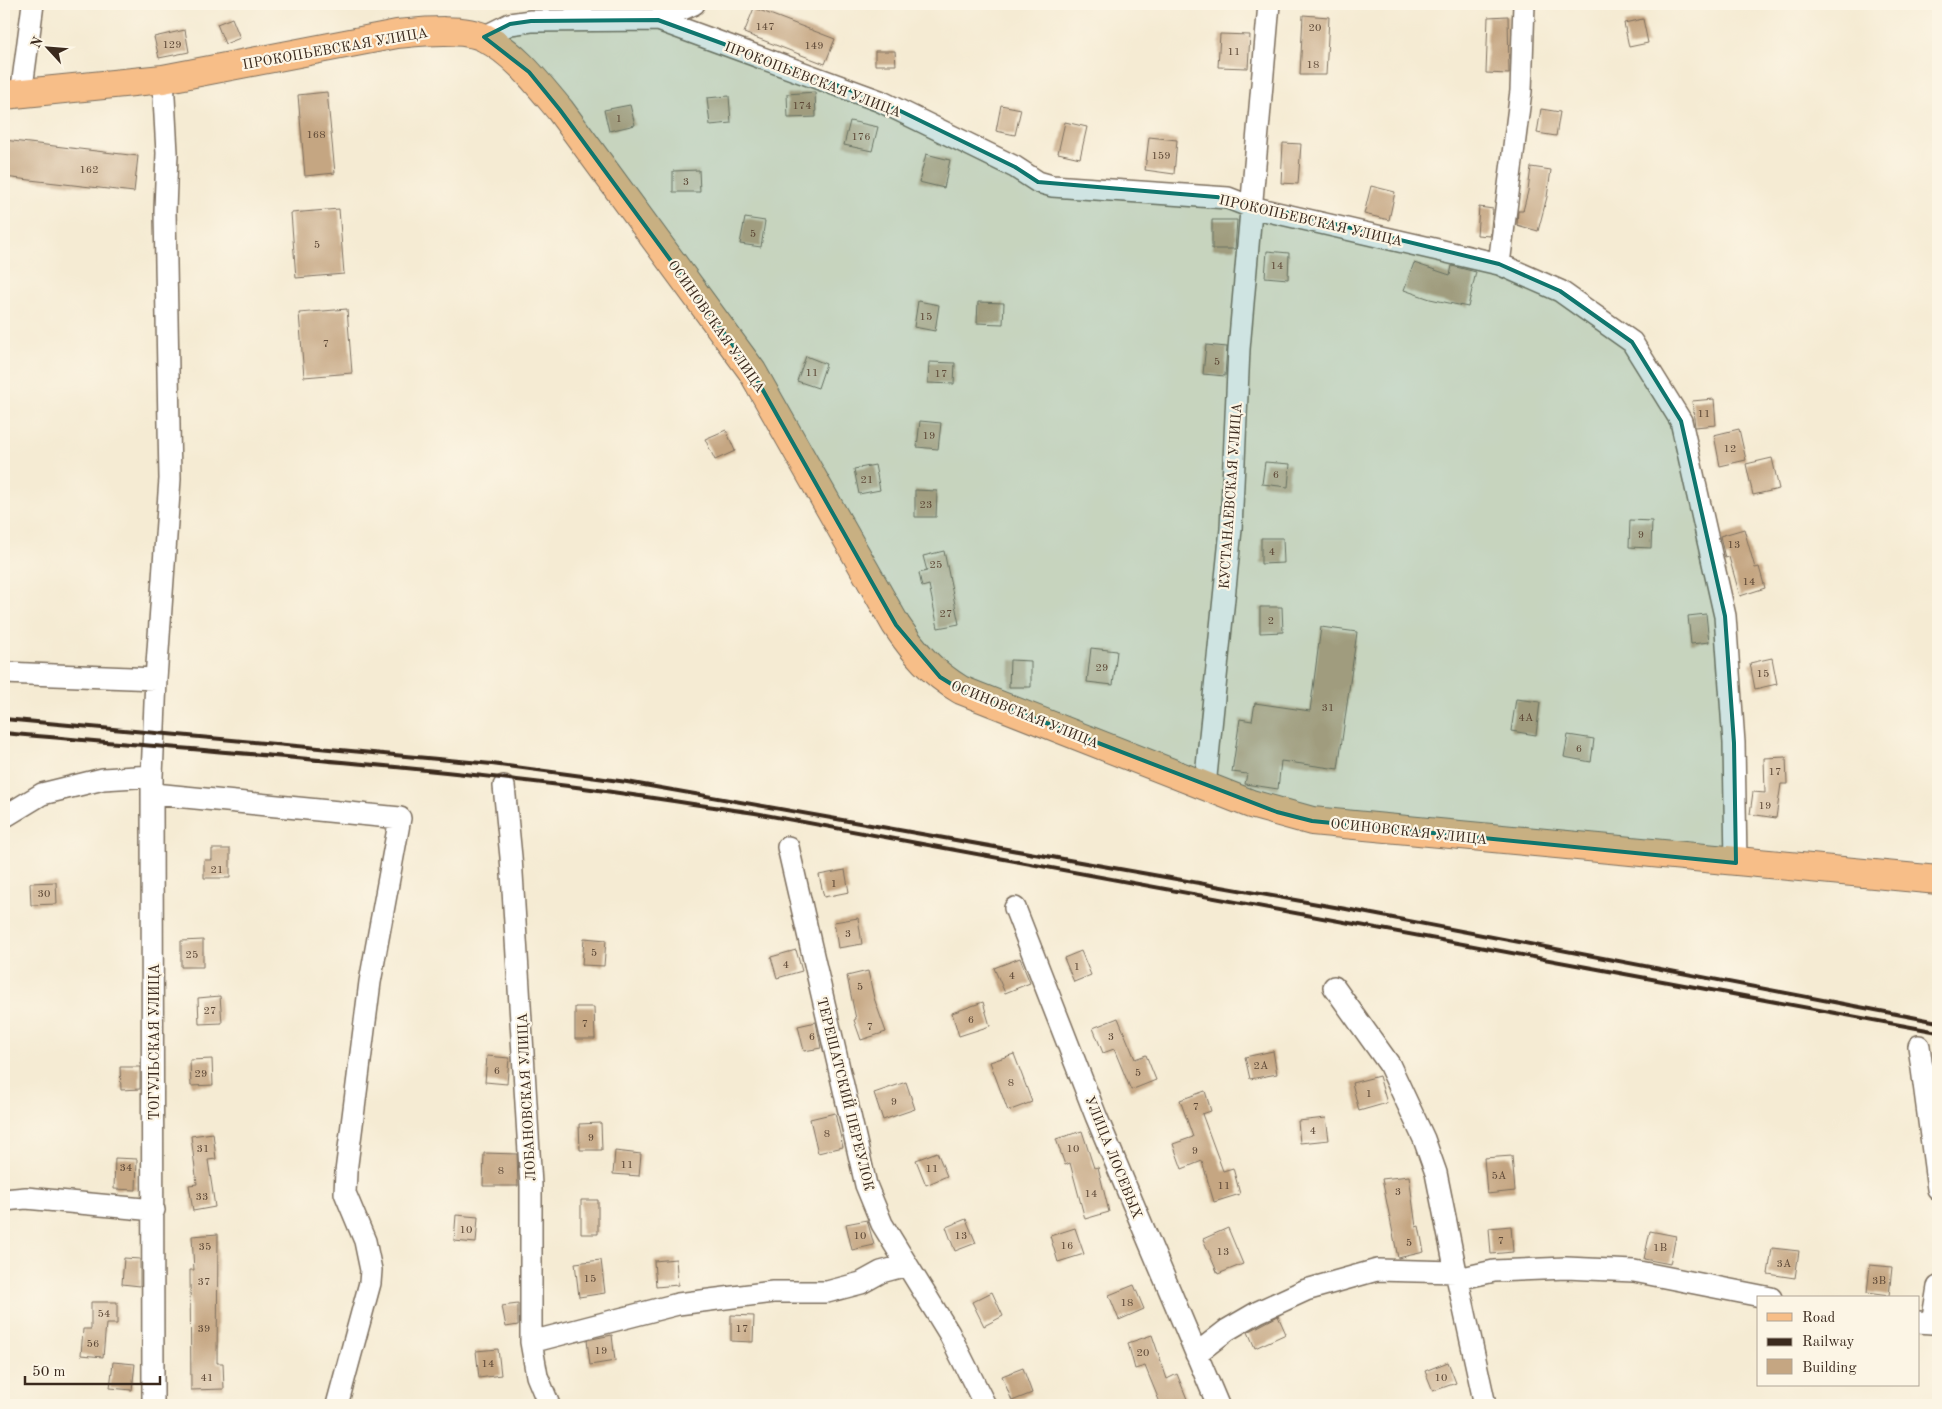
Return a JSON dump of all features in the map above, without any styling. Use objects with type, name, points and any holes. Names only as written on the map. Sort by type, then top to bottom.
[{"type":"main road","name":"ПРОКОПЬЕВСКАЯ УЛИЦА","points":[[13,95],[163,80],[396,34],[431,30],[484,37]]},
{"type":"main road","name":"ОСИНОВСКАЯ УЛИЦА","points":[[484,37],[529,72],[752,371],[896,625],[915,653],[940,678],[961,690],[1205,786],[1260,807],[1312,821],[1736,863],[1938,880]]},
{"type":"street","points":[[13,95],[33,4]]},
{"type":"street","points":[[658,20],[694,4]]},
{"type":"street","name":"КУСТАНАЕВСКАЯ УЛИЦА","points":[[1205,786],[1230,529],[1239,349],[1270,4]]},
{"type":"street","points":[[1499,264],[1521,92],[1524,4]]},
{"type":"street","name":"ПРОКОПЬЕВСКАЯ УЛИЦА","points":[[484,37],[510,24],[531,21],[658,20],[880,101],[1016,167],[1038,182],[1052,186],[1228,198],[1251,207],[1499,264],[1560,291],[1632,342],[1681,420],[1725,616],[1734,743],[1736,863]]},
{"type":"street","name":"ТОГУЛЬСКАЯ УЛИЦА","points":[[153,1405],[153,785],[156,679],[170,479],[165,211],[167,153],[163,80]]},
{"type":"street","points":[[4,673],[156,679]]},
{"type":"street","points":[[4,817],[42,794],[103,779],[400,818],[370,982],[346,1172],[346,1193],[365,1241],[371,1270],[370,1283],[337,1405]]},
{"type":"street","name":"ЛОБАНОВСКАЯ УЛИЦА","points":[[504,786],[512,867],[531,1185],[531,1342],[537,1376],[548,1405]]},
{"type":"street","name":"ТЕРЕШАТСКИЙ ПЕРЕУЛОК","points":[[788,847],[866,1185],[882,1224],[949,1333],[985,1405]]},
{"type":"street","name":"УЛИЦА ЛОСЕВЫХ","points":[[1015,908],[1096,1116],[1196,1354],[1212,1404]]},
{"type":"street","points":[[1334,986],[1389,1064],[1424,1139],[1436,1173],[1485,1405]]},
{"type":"street","points":[[1919,1046],[1938,1189]]},
{"type":"street","points":[[4,1200],[26,1198],[154,1210]]},
{"type":"street","points":[[531,1342],[678,1304],[773,1292],[827,1292],[861,1283],[881,1272],[907,1265]]},
{"type":"street","points":[[1196,1354],[1227,1330],[1258,1312],[1306,1290],[1377,1270],[1457,1275],[1503,1270],[1566,1268],[1634,1270],[1761,1296]]},
{"type":"street","points":[[1920,1322],[1932,1323],[1938,1287]]},
{"type":"highlighted area","points":[[658,20],[880,101],[1015,167],[1038,182],[1228,198],[1499,264],[1560,291],[1632,342],[1681,421],[1725,616],[1734,743],[1736,863],[1312,821],[1277,812],[961,690],[940,677],[896,625],[752,371],[560,110],[529,72],[484,37],[510,24],[531,21]]},
{"type":"building","points":[[754,8],[835,39],[825,64],[744,33]]},
{"type":"building","points":[[1303,15],[1329,17],[1326,75],[1300,75]]},
{"type":"building","points":[[1508,16],[1509,74],[1486,73],[1488,17]]},
{"type":"building","points":[[232,18],[240,38],[225,44],[217,24]]},
{"type":"building","points":[[1643,19],[1648,43],[1629,47],[1624,23]]},
{"type":"building","points":[[185,30],[189,52],[159,58],[154,37]]},
{"type":"building","points":[[1220,34],[1250,35],[1248,68],[1218,67]]},
{"type":"building","points":[[875,51],[895,51],[896,65],[875,65]]},
{"type":"building","points":[[327,92],[335,173],[305,176],[298,95]]},
{"type":"building","points":[[815,92],[816,117],[788,118],[787,94]]},
{"type":"building","points":[[729,96],[731,123],[710,125],[707,98]]},
{"type":"building","points":[[630,105],[635,125],[609,131],[604,110]]},
{"type":"building","points":[[1001,105],[1021,109],[1015,135],[996,131]]},
{"type":"building","points":[[1541,109],[1560,112],[1556,136],[1537,133]]},
{"type":"building","points":[[850,121],[878,127],[872,151],[844,145]]},
{"type":"building","points":[[1065,122],[1087,127],[1080,158],[1058,153]]},
{"type":"building","points":[[1149,137],[1177,140],[1174,174],[1145,170]]},
{"type":"building","points":[[4,140],[138,156],[134,192],[4,177]]},
{"type":"building","points":[[1283,143],[1301,144],[1298,184],[1281,183]]},
{"type":"building","points":[[926,154],[950,160],[944,188],[919,182]]},
{"type":"building","points":[[1531,167],[1551,170],[1547,197],[1538,231],[1517,225],[1518,211],[1523,211],[1528,191]]},
{"type":"building","points":[[699,170],[700,192],[673,192],[673,171]]},
{"type":"building","points":[[1371,186],[1395,192],[1389,220],[1364,214]]},
{"type":"building","points":[[1479,207],[1493,209],[1490,236],[1477,235]]},
{"type":"building","points":[[339,209],[344,274],[296,278],[291,213]]},
{"type":"building","points":[[745,218],[765,221],[761,247],[740,244]]},
{"type":"building","points":[[1212,220],[1237,220],[1235,249],[1212,249]]},
{"type":"building","points":[[1267,251],[1289,253],[1288,279],[1265,277]]},
{"type":"building","points":[[1414,263],[1450,275],[1452,266],[1476,272],[1468,307],[1430,299],[1404,290]]},
{"type":"building","points":[[918,301],[939,305],[935,331],[914,327]]},
{"type":"building","points":[[978,302],[1004,303],[1003,324],[977,323]]},
{"type":"building","points":[[347,309],[352,373],[304,377],[299,313]]},
{"type":"building","points":[[1206,345],[1227,347],[1225,376],[1203,374]]},
{"type":"building","points":[[806,356],[826,364],[818,388],[797,381]]},
{"type":"building","points":[[929,362],[955,363],[954,384],[928,383]]},
{"type":"building","points":[[1714,399],[1716,425],[1695,427],[1692,401]]},
{"type":"building","points":[[920,421],[941,423],[938,449],[917,447]]},
{"type":"building","points":[[1739,429],[1746,460],[1720,466],[1714,435]]},
{"type":"building","points":[[726,430],[735,451],[715,460],[705,439]]},
{"type":"building","points":[[1772,458],[1779,489],[1753,495],[1746,464]]},
{"type":"building","points":[[1265,462],[1290,464],[1288,487],[1262,484]]},
{"type":"building","points":[[875,465],[880,490],[859,494],[854,469]]},
{"type":"building","points":[[915,490],[937,491],[936,517],[915,517]]},
{"type":"building","points":[[1630,520],[1652,521],[1651,548],[1629,547]]},
{"type":"building","points":[[1744,529],[1755,568],[1759,567],[1765,588],[1740,596],[1729,557],[1725,558],[1720,536]]},
{"type":"building","points":[[1261,538],[1283,538],[1284,563],[1261,564]]},
{"type":"building","points":[[944,551],[959,624],[938,628],[929,585],[922,587],[919,573],[927,571],[923,556]]},
{"type":"building","points":[[1260,607],[1282,607],[1283,632],[1260,633]]},
{"type":"building","points":[[1706,614],[1709,642],[1691,644],[1688,616]]},
{"type":"building","points":[[1321,627],[1357,632],[1338,769],[1281,761],[1278,789],[1245,784],[1247,774],[1232,772],[1240,719],[1252,721],[1255,703],[1310,711]]},
{"type":"building","points":[[1091,648],[1117,651],[1113,685],[1087,682]]},
{"type":"building","points":[[1772,658],[1777,684],[1755,689],[1750,663]]},
{"type":"building","points":[[1010,660],[1031,661],[1031,687],[1009,687]]},
{"type":"building","points":[[1516,699],[1540,702],[1536,735],[1511,731]]},
{"type":"building","points":[[1568,735],[1594,739],[1591,762],[1564,757]]},
{"type":"building","points":[[1786,757],[1787,784],[1781,784],[1776,818],[1750,814],[1753,792],[1765,793],[1764,758]]},
{"type":"building","points":[[212,849],[230,849],[230,878],[204,878],[204,860],[212,860]]},
{"type":"building","points":[[845,870],[849,892],[824,897],[819,875]]},
{"type":"building","points":[[56,882],[57,904],[31,905],[30,883]]},
{"type":"building","points":[[858,918],[862,944],[838,948],[834,922]]},
{"type":"building","points":[[584,938],[606,940],[604,966],[582,965]]},
{"type":"building","points":[[203,940],[203,967],[181,967],[181,941]]},
{"type":"building","points":[[796,950],[802,971],[777,978],[771,957]]},
{"type":"building","points":[[1081,951],[1091,975],[1074,982],[1064,958]]},
{"type":"building","points":[[1020,958],[1030,983],[1005,993],[994,968]]},
{"type":"building","points":[[868,971],[874,998],[886,1032],[861,1040],[854,1020],[856,1019],[847,976]]},
{"type":"building","points":[[220,996],[222,1023],[199,1024],[198,998]]},
{"type":"building","points":[[983,1002],[990,1026],[959,1036],[952,1013]]},
{"type":"building","points":[[575,1007],[594,1007],[595,1039],[575,1039]]},
{"type":"building","points":[[1118,1018],[1135,1059],[1146,1055],[1156,1080],[1131,1090],[1114,1049],[1103,1053],[1093,1028]]},
{"type":"building","points":[[816,1022],[821,1048],[804,1051],[798,1026]]},
{"type":"building","points":[[1273,1051],[1277,1074],[1250,1079],[1245,1057]]},
{"type":"building","points":[[1014,1054],[1032,1102],[1008,1111],[990,1062]]},
{"type":"building","points":[[487,1056],[509,1058],[507,1084],[485,1082]]},
{"type":"building","points":[[212,1059],[213,1085],[191,1086],[190,1060]]},
{"type":"building","points":[[120,1067],[140,1067],[140,1089],[121,1090]]},
{"type":"building","points":[[1379,1076],[1387,1103],[1359,1111],[1352,1083]]},
{"type":"building","points":[[906,1082],[915,1109],[883,1120],[874,1093]]},
{"type":"building","points":[[1205,1091],[1211,1111],[1202,1114],[1223,1171],[1233,1168],[1240,1194],[1214,1202],[1202,1161],[1182,1169],[1173,1144],[1193,1137],[1180,1100]]},
{"type":"building","points":[[835,1113],[843,1147],[818,1153],[810,1119]]},
{"type":"building","points":[[1326,1118],[1329,1140],[1300,1143],[1298,1121]]},
{"type":"building","points":[[601,1123],[602,1150],[580,1150],[579,1124]]},
{"type":"building","points":[[1082,1131],[1094,1168],[1098,1167],[1109,1212],[1085,1219],[1070,1163],[1065,1165],[1056,1139]]},
{"type":"building","points":[[213,1133],[216,1159],[208,1160],[215,1207],[193,1211],[189,1185],[197,1184],[191,1136]]},
{"type":"building","points":[[615,1151],[641,1154],[639,1176],[613,1174]]},
{"type":"building","points":[[937,1152],[947,1176],[926,1185],[916,1160]]},
{"type":"building","points":[[484,1153],[517,1154],[518,1186],[483,1186]]},
{"type":"building","points":[[1512,1156],[1515,1191],[1487,1194],[1484,1158]]},
{"type":"building","points":[[115,1158],[137,1159],[136,1190],[114,1189]]},
{"type":"building","points":[[1409,1176],[1416,1227],[1419,1226],[1424,1252],[1398,1258],[1382,1179]]},
{"type":"building","points":[[581,1200],[598,1200],[598,1234],[581,1234]]},
{"type":"building","points":[[456,1215],[478,1217],[476,1243],[454,1241]]},
{"type":"building","points":[[966,1219],[976,1243],[955,1251],[946,1227]]},
{"type":"building","points":[[867,1220],[874,1245],[852,1250],[846,1224]]},
{"type":"building","points":[[1511,1226],[1513,1252],[1491,1254],[1489,1228]]},
{"type":"building","points":[[1075,1228],[1084,1254],[1058,1262],[1050,1236]]},
{"type":"building","points":[[1228,1228],[1243,1264],[1218,1274],[1203,1239]]},
{"type":"building","points":[[1650,1231],[1676,1236],[1670,1264],[1644,1259]]},
{"type":"building","points":[[218,1234],[217,1363],[223,1363],[224,1389],[191,1390],[190,1270],[194,1270],[192,1236]]},
{"type":"building","points":[[1772,1248],[1799,1251],[1795,1278],[1768,1274]]},
{"type":"building","points":[[124,1258],[140,1259],[140,1286],[122,1284]]},
{"type":"building","points":[[676,1259],[678,1285],[656,1287],[654,1261]]},
{"type":"building","points":[[601,1260],[605,1293],[579,1297],[575,1263]]},
{"type":"building","points":[[1870,1265],[1892,1267],[1889,1296],[1867,1293]]},
{"type":"building","points":[[1134,1285],[1144,1309],[1119,1320],[1109,1295]]},
{"type":"building","points":[[992,1292],[1003,1316],[984,1326],[972,1302]]},
{"type":"building","points":[[91,1302],[117,1302],[117,1324],[106,1324],[103,1357],[81,1355],[83,1329],[91,1329]]},
{"type":"building","points":[[518,1304],[518,1325],[506,1327],[502,1306]]},
{"type":"building","points":[[731,1315],[754,1316],[753,1342],[731,1341]]},
{"type":"building","points":[[1278,1316],[1286,1334],[1255,1348],[1248,1332]]},
{"type":"building","points":[[612,1335],[615,1361],[590,1365],[587,1340]]},
{"type":"building","points":[[1152,1335],[1167,1379],[1177,1374],[1187,1399],[1173,1405],[1161,1405],[1145,1366],[1135,1369],[1128,1343]]},
{"type":"building","points":[[498,1349],[501,1375],[479,1378],[476,1351]]},
{"type":"building","points":[[113,1362],[135,1364],[132,1390],[110,1388]]},
{"type":"building","points":[[1448,1362],[1456,1383],[1433,1391],[1425,1371]]},
{"type":"building","points":[[1023,1368],[1032,1393],[1012,1401],[1002,1376]]},
{"type":"railway","points":[[4,719],[492,764],[627,782],[1346,909],[1938,1022]]},
{"type":"railway","points":[[4,733],[491,777],[584,788],[755,813],[1938,1032]]}]
